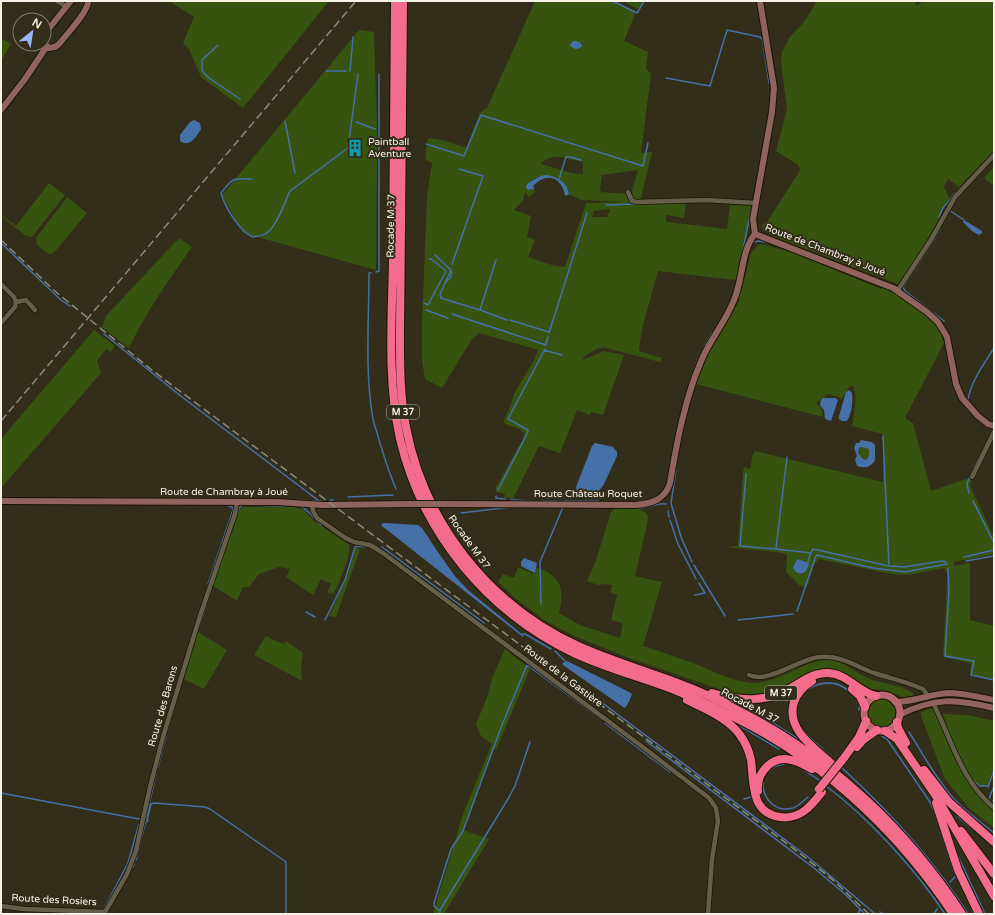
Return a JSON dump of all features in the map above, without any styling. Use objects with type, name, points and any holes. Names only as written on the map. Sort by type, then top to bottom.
[{"type":"highway","name":"Rocade M 37","points":[[395,1],[392,329],[393,383],[398,430],[405,458],[415,485],[436,528],[454,556],[479,585],[507,611],[538,633],[567,649],[601,664],[698,700],[745,723],[790,749],[828,777],[867,811],[896,841],[926,876],[953,914]]},
{"type":"highway","name":"Rocade M 37","points":[[403,1],[400,378],[406,429],[413,456],[422,483],[440,520],[463,555],[484,580],[515,608],[542,627],[579,646],[613,660],[678,683],[722,702],[774,730],[814,756],[883,815],[935,876],[962,914]]},
{"type":"highway","name":"M 37","points":[[678,683],[731,698],[753,700],[779,694],[813,676],[828,673],[842,676],[864,692],[876,696]]},
{"type":"highway","name":"M 37","points":[[855,790],[853,783],[799,733],[794,722],[793,708],[798,694],[805,686],[814,680],[828,678],[840,680],[849,686],[860,696],[865,707]]},
{"type":"highway","name":"M 37","points":[[658,684],[724,720],[739,734],[749,752],[756,799],[763,809],[778,817],[784,818],[795,816],[806,810],[845,759],[863,740],[881,730]]},
{"type":"highway","points":[[898,718],[898,728],[903,739],[994,896]]},
{"type":"highway","name":"M 37","points":[[845,759],[859,737],[866,721]]},
{"type":"highway","points":[[881,730],[897,739],[961,831],[994,874]]},
{"type":"highway","name":"M 37","points":[[820,790],[803,807],[794,812],[784,814],[775,812],[766,806],[758,792],[758,782],[766,767],[781,759],[796,761],[828,777]]},
{"type":"highway","points":[[922,773],[949,802],[994,842]]},
{"type":"highway","points":[[922,773],[938,809],[958,870],[979,914]]},
{"type":"main road","points":[[876,696],[884,696],[895,702],[898,706],[898,718],[892,728],[881,730],[873,728],[866,721],[864,716],[865,707],[868,702],[876,696]]},
{"type":"street","points":[[58,1],[67,6]]},
{"type":"street","points":[[52,25],[71,1]]},
{"type":"street","points":[[52,48],[59,44],[85,10],[88,1]]},
{"type":"street","points":[[755,234],[754,219],[756,202],[772,112],[774,88],[760,1]]},
{"type":"street","points":[[1,110],[25,79],[41,52]]},
{"type":"street","points":[[898,290],[932,238],[955,197],[994,155]]},
{"type":"street","points":[[628,192],[632,201],[637,202],[706,200],[756,202]]},
{"type":"street","name":"Route de Chambray à Joué","points":[[755,234],[887,285],[898,290],[927,312],[942,326],[947,337],[958,392],[978,416],[988,424],[994,426]]},
{"type":"street","name":"Route Château Roquet","points":[[446,504],[635,505],[647,504],[661,498],[670,483],[685,410],[693,383],[707,349],[734,301],[739,285],[746,249],[750,240],[755,234]]},
{"type":"street","points":[[1,284],[14,297],[16,302],[15,307],[1,323]]},
{"type":"street","points":[[16,302],[26,300],[36,310]]},
{"type":"street","points":[[972,477],[994,432]]},
{"type":"street","name":"Route de Chambray à Joué","points":[[1,501],[446,504]]},
{"type":"street","name":"Route des Barons","points":[[105,913],[127,874],[136,851],[161,743],[198,622],[235,514],[237,502]]},
{"type":"street","name":"Route de la Gastière","points":[[312,504],[314,515],[322,522],[350,540],[370,545],[383,553],[709,798],[716,808],[718,821],[712,855],[708,914]]},
{"type":"street","points":[[749,675],[754,677],[766,676],[812,658],[836,657],[848,660],[874,673],[923,689],[926,693]]},
{"type":"street","points":[[895,702],[909,701],[948,693],[965,694],[994,700]]},
{"type":"street","points":[[898,718],[922,706],[950,701],[972,703],[994,708]]},
{"type":"street","points":[[936,706],[963,771],[983,798],[994,808]]},
{"type":"street","name":"Route des Rosiers","points":[[1,906],[24,909],[105,913]]},
{"type":"green space","points":[[169,1],[329,1],[243,108],[201,77],[189,49],[183,43],[194,17]]},
{"type":"green space","points":[[535,1],[614,1],[636,12],[624,41],[648,52],[646,69],[651,73],[641,153],[652,152],[640,202],[686,203],[684,218],[666,215],[666,221],[727,229],[730,205],[752,206],[736,280],[658,271],[642,329],[639,350],[641,352],[662,358],[660,362],[606,348],[598,348],[583,357],[583,360],[604,351],[624,355],[603,415],[591,412],[590,415],[577,410],[560,453],[539,446],[513,499],[504,497],[505,494],[496,492],[496,487],[523,439],[524,433],[520,429],[504,423],[504,420],[514,394],[534,360],[538,350],[479,333],[472,339],[442,388],[425,379],[422,360],[427,196],[432,163],[425,159],[428,138],[443,140],[466,148],[479,115],[487,108]],"holes":[[[553,157],[561,157],[583,162],[583,174],[572,173],[541,164]],[[638,170],[631,194],[601,192],[602,175]],[[539,176],[560,179],[569,194],[581,200],[624,202],[586,203],[565,267],[555,266],[528,257],[535,240],[527,237],[531,216],[514,210],[523,200],[525,192],[529,197],[535,192],[534,189],[531,190],[529,182]],[[610,209],[607,217],[592,217],[594,211]]]},
{"type":"green space","points":[[627,1],[642,1],[638,9],[626,3]]},
{"type":"green space","points":[[817,1],[914,1],[917,5],[924,1],[994,1],[994,151],[959,187],[948,179],[944,187],[949,198],[927,241],[898,284],[780,239],[763,228],[762,225],[767,222],[800,169],[798,165],[776,151],[787,109],[781,61],[782,52],[789,38],[804,22]]},
{"type":"green space","points":[[359,30],[374,32],[377,130],[376,270],[243,233],[222,195]]},
{"type":"green space","points":[[1,38],[11,44],[1,61]]},
{"type":"green space","points":[[994,167],[994,186],[984,178]]},
{"type":"green space","points":[[49,183],[65,195],[32,237],[26,236],[1,216],[16,226]]},
{"type":"green space","points":[[67,197],[87,213],[57,249],[53,253],[49,254],[37,245],[36,238]]},
{"type":"green space","points":[[179,238],[192,247],[150,309],[129,348],[102,327],[106,316]]},
{"type":"green space","points":[[761,244],[794,253],[881,289],[882,286],[891,290],[901,295],[919,308],[928,316],[941,333],[944,343],[905,418],[913,423],[931,491],[972,477],[970,486],[994,537],[994,554],[954,562],[954,566],[970,563],[970,620],[994,626],[994,680],[970,675],[971,663],[943,657],[947,584],[947,574],[944,568],[908,575],[892,574],[819,559],[815,563],[806,588],[799,585],[786,572],[786,554],[725,547],[737,546],[738,544],[744,467],[750,469],[752,456],[755,451],[883,482],[883,434],[852,426],[855,411],[855,395],[853,386],[850,386],[841,400],[839,397],[828,394],[816,403],[822,409],[823,417],[696,384],[710,351],[739,301],[751,253],[758,245]]},
{"type":"green space","points":[[94,330],[115,346],[111,352],[106,349],[97,361],[101,373],[1,488],[1,439]]},
{"type":"green space","points":[[859,448],[869,449],[869,456],[866,460],[863,459],[858,453]]},
{"type":"green space","points":[[242,507],[295,507],[304,510],[314,521],[349,545],[347,562],[333,594],[327,593],[331,584],[321,579],[313,595],[286,577],[290,569],[279,567],[259,574],[249,587],[243,587],[237,601],[213,586],[239,511]]},
{"type":"green space","points":[[614,509],[639,509],[648,516],[635,576],[662,582],[643,646],[690,662],[729,678],[753,683],[760,683],[774,679],[811,663],[822,660],[831,660],[846,665],[867,678],[903,688],[913,693],[914,697],[903,697],[885,690],[871,689],[844,673],[834,670],[777,691],[758,696],[736,695],[629,658],[572,635],[544,620],[516,599],[498,582],[503,574],[514,578],[518,567],[534,574],[535,567],[540,568],[553,576],[560,586],[561,598],[559,613],[580,625],[620,638],[623,623],[611,620],[617,595],[610,592],[612,585],[598,585],[587,581],[596,560],[611,512]]},
{"type":"green space","points":[[356,547],[360,549],[336,617],[329,616],[346,579]]},
{"type":"green space","points":[[198,632],[227,650],[204,689],[184,679]]},
{"type":"green space","points":[[266,636],[284,644],[286,641],[302,652],[302,681],[254,655]]},
{"type":"green space","points":[[505,649],[530,669],[496,750],[494,748],[463,830],[489,839],[444,914],[433,914],[463,814],[492,744],[481,736],[476,724],[488,695],[492,678]]},
{"type":"green space","points":[[882,699],[892,703],[896,713],[892,723],[882,727],[872,723],[868,713],[872,703]]},
{"type":"green space","points":[[935,707],[963,771],[994,808],[994,828],[970,809],[945,779],[921,716],[921,712]]},
{"type":"green space","points":[[943,714],[968,715],[994,721],[994,767],[987,787],[977,784],[969,775],[957,753]]},
{"type":"water","points":[[573,41],[579,42],[582,46],[576,49],[571,47],[570,45]]},
{"type":"water","points":[[194,120],[200,123],[201,129],[197,135],[190,142],[184,143],[180,141],[180,135],[190,122]]},
{"type":"water","points":[[547,175],[555,177],[564,183],[569,194],[566,196],[557,180],[552,178],[543,179],[533,186],[534,189],[528,190],[526,187],[528,183],[539,177]]},
{"type":"water","points":[[964,220],[982,231],[982,233],[979,235],[972,231],[963,222]]},
{"type":"water","points":[[849,390],[852,393],[851,411],[847,421],[842,421],[839,419],[839,416],[846,392]]},
{"type":"water","points":[[823,398],[835,398],[838,400],[831,421],[825,419],[824,410],[820,405]]},
{"type":"water","points":[[861,440],[872,442],[875,445],[875,460],[868,467],[857,466],[855,460],[857,456],[854,448],[856,443],[859,443]],"holes":[[[861,447],[869,449],[869,456],[866,460],[863,459],[858,453],[859,448]]]},
{"type":"water","points":[[595,443],[613,447],[617,452],[617,456],[604,484],[597,494],[593,496],[580,495],[577,492],[576,487],[592,446]]},
{"type":"water","points":[[381,524],[418,525],[422,528],[454,575],[468,590],[524,636],[523,637],[382,526]]},
{"type":"water","points":[[524,558],[537,563],[535,573],[521,566],[521,562]]},
{"type":"water","points":[[797,559],[809,563],[805,572],[798,573],[793,568]]},
{"type":"water","points":[[567,661],[632,694],[625,708],[563,665],[562,663]]},
{"type":"waterway","points":[[613,1],[637,13],[644,1]]},
{"type":"waterway","points":[[666,78],[710,86],[727,30],[760,37],[763,40]]},
{"type":"waterway","points":[[350,71],[353,37]]},
{"type":"waterway","points":[[763,42],[769,83]]},
{"type":"waterway","points":[[218,45],[202,60],[202,70],[209,78],[240,99]]},
{"type":"waterway","points":[[326,71],[346,71]]},
{"type":"waterway","points":[[252,179],[234,180],[228,184],[221,193],[233,218],[243,230],[253,237],[264,235],[273,227],[290,191],[348,148],[358,74]]},
{"type":"waterway","points":[[376,272],[379,271],[379,74]]},
{"type":"waterway","points":[[426,144],[464,156],[481,115],[643,166],[648,143]]},
{"type":"waterway","points":[[285,121],[295,173]]},
{"type":"waterway","points":[[356,122],[375,129]]},
{"type":"waterway","points":[[559,179],[566,157],[581,160]]},
{"type":"waterway","points":[[452,264],[483,176],[459,169]]},
{"type":"waterway","points":[[939,217],[943,208],[955,193]]},
{"type":"waterway","points":[[606,205],[636,204]]},
{"type":"waterway","points":[[737,278],[752,206]]},
{"type":"waterway","points":[[949,210],[964,220]]},
{"type":"waterway","points":[[549,333],[587,213]]},
{"type":"waterway","points":[[940,229],[903,287],[905,291],[944,321]]},
{"type":"waterway","points":[[754,242],[767,242]]},
{"type":"waterway","points":[[1,243],[61,300],[70,306]]},
{"type":"waterway","points":[[435,255],[451,270],[440,294],[441,298],[480,310],[496,260]]},
{"type":"waterway","points":[[424,303],[428,305],[446,271],[429,259]]},
{"type":"waterway","points":[[739,297],[746,264]]},
{"type":"waterway","points":[[446,282],[450,278],[452,272]]},
{"type":"waterway","points":[[371,273],[369,273],[368,343],[370,396],[374,424],[396,489]]},
{"type":"waterway","points":[[426,310],[448,318]]},
{"type":"waterway","points":[[480,310],[507,320]]},
{"type":"waterway","points":[[452,314],[546,345]]},
{"type":"waterway","points":[[510,320],[549,332]]},
{"type":"waterway","points":[[696,365],[712,333]]},
{"type":"waterway","points":[[104,334],[182,397],[319,501]]},
{"type":"waterway","points":[[546,344],[548,337]]},
{"type":"waterway","points":[[968,400],[975,379],[994,348]]},
{"type":"waterway","points":[[498,490],[528,432],[528,430],[508,419],[545,349]]},
{"type":"waterway","points":[[544,350],[562,355]]},
{"type":"waterway","points":[[883,436],[889,566]]},
{"type":"waterway","points":[[776,548],[787,457]]},
{"type":"waterway","points":[[974,467],[979,458]]},
{"type":"waterway","points":[[676,470],[671,503],[681,537],[692,562]]},
{"type":"waterway","points":[[746,474],[740,546],[811,553],[807,564]]},
{"type":"waterway","points":[[969,493],[967,484],[970,476]]},
{"type":"waterway","points":[[348,497],[393,495]]},
{"type":"waterway","points":[[496,496],[496,498],[505,499]]},
{"type":"waterway","points":[[287,500],[321,501]]},
{"type":"waterway","points":[[511,500],[532,501]]},
{"type":"waterway","points":[[542,501],[557,501]]},
{"type":"waterway","points":[[564,501],[599,501]]},
{"type":"waterway","points":[[973,501],[994,543]]},
{"type":"waterway","points":[[639,508],[666,504]]},
{"type":"waterway","points":[[208,584],[233,510],[232,507],[226,505]]},
{"type":"waterway","points":[[237,514],[242,505],[286,506]]},
{"type":"waterway","points":[[300,506],[303,507],[321,525]]},
{"type":"waterway","points":[[461,513],[511,507]]},
{"type":"waterway","points":[[541,604],[540,562],[563,507]]},
{"type":"waterway","points":[[668,511],[669,517]]},
{"type":"waterway","points":[[670,520],[678,544],[696,579]]},
{"type":"waterway","points":[[325,620],[345,580],[355,547],[364,547]]},
{"type":"waterway","points":[[382,547],[484,623]]},
{"type":"waterway","points":[[811,553],[813,549],[889,566],[904,567],[942,561],[946,562]]},
{"type":"waterway","points":[[964,557],[994,550]]},
{"type":"waterway","points":[[797,611],[817,555],[873,568],[905,572],[947,564]]},
{"type":"waterway","points":[[966,561],[994,556]]},
{"type":"waterway","points":[[694,565],[725,616]]},
{"type":"waterway","points":[[948,568],[949,591],[945,656],[974,661],[971,675],[994,680]]},
{"type":"waterway","points":[[695,595],[705,593],[699,583]]},
{"type":"waterway","points":[[199,627],[206,606]]},
{"type":"waterway","points":[[306,612],[315,617]]},
{"type":"waterway","points":[[738,620],[793,614]]},
{"type":"waterway","points":[[522,634],[525,634],[551,649]]},
{"type":"waterway","points":[[555,651],[565,661]]},
{"type":"waterway","points":[[439,914],[440,911],[434,906],[434,903],[451,849],[463,831],[502,725],[527,665],[601,719]]},
{"type":"waterway","points":[[808,689],[818,684],[834,683],[849,691]]},
{"type":"waterway","points":[[577,684],[808,857],[874,913]]},
{"type":"waterway","points":[[735,702],[798,739]]},
{"type":"waterway","points":[[859,710],[860,704]]},
{"type":"waterway","points":[[965,705],[994,711]]},
{"type":"waterway","points":[[941,715],[949,733]]},
{"type":"waterway","points":[[167,731],[170,721]]},
{"type":"waterway","points":[[605,723],[670,772]]},
{"type":"waterway","points":[[737,724],[779,749]]},
{"type":"waterway","points":[[909,732],[947,791],[963,808],[994,833]]},
{"type":"waterway","points":[[806,734],[837,763]]},
{"type":"waterway","points":[[158,767],[166,736]]},
{"type":"waterway","points":[[882,736],[887,739],[930,802],[954,872]]},
{"type":"waterway","points":[[646,741],[814,868],[846,895],[865,914]]},
{"type":"waterway","points":[[440,910],[515,786],[530,742]]},
{"type":"waterway","points":[[769,771],[773,767],[787,763]]},
{"type":"waterway","points":[[791,764],[798,766],[822,782]]},
{"type":"waterway","points":[[841,767],[893,818],[909,836],[940,874],[968,914]]},
{"type":"waterway","points":[[988,787],[994,770]]},
{"type":"waterway","points":[[146,818],[156,774]]},
{"type":"waterway","points":[[973,781],[980,786],[988,786]]},
{"type":"waterway","points":[[763,782],[763,788],[768,799],[771,803],[781,808],[793,808],[808,797]]},
{"type":"waterway","points":[[826,786],[859,813],[891,846],[920,880],[945,914]]},
{"type":"waterway","points":[[989,799],[994,786]]},
{"type":"waterway","points":[[1,793],[139,819]]},
{"type":"waterway","points":[[744,799],[751,797]]},
{"type":"waterway","points":[[147,820],[151,804],[154,803],[205,807],[210,809],[286,862],[286,914]]},
{"type":"waterway","points":[[957,816],[974,830]]},
{"type":"waterway","points":[[136,860],[145,824],[148,820]]},
{"type":"waterway","points":[[104,909],[128,863],[139,824]]},
{"type":"waterway","points":[[958,856],[985,914]]},
{"type":"waterway","points":[[950,882],[955,877]]},
{"type":"waterway","points":[[971,908],[974,914]]},
{"type":"waterway","points":[[858,914],[860,909]]},
{"type":"waterway","points":[[934,914],[937,909]]},
{"type":"railway","points":[[1,421],[356,1]]},
{"type":"railway","points":[[1,240],[56,292],[153,371],[802,855],[834,881],[869,914]]},
{"type":"place","name":"Paintball Aventure","points":[[355,148]]}]
